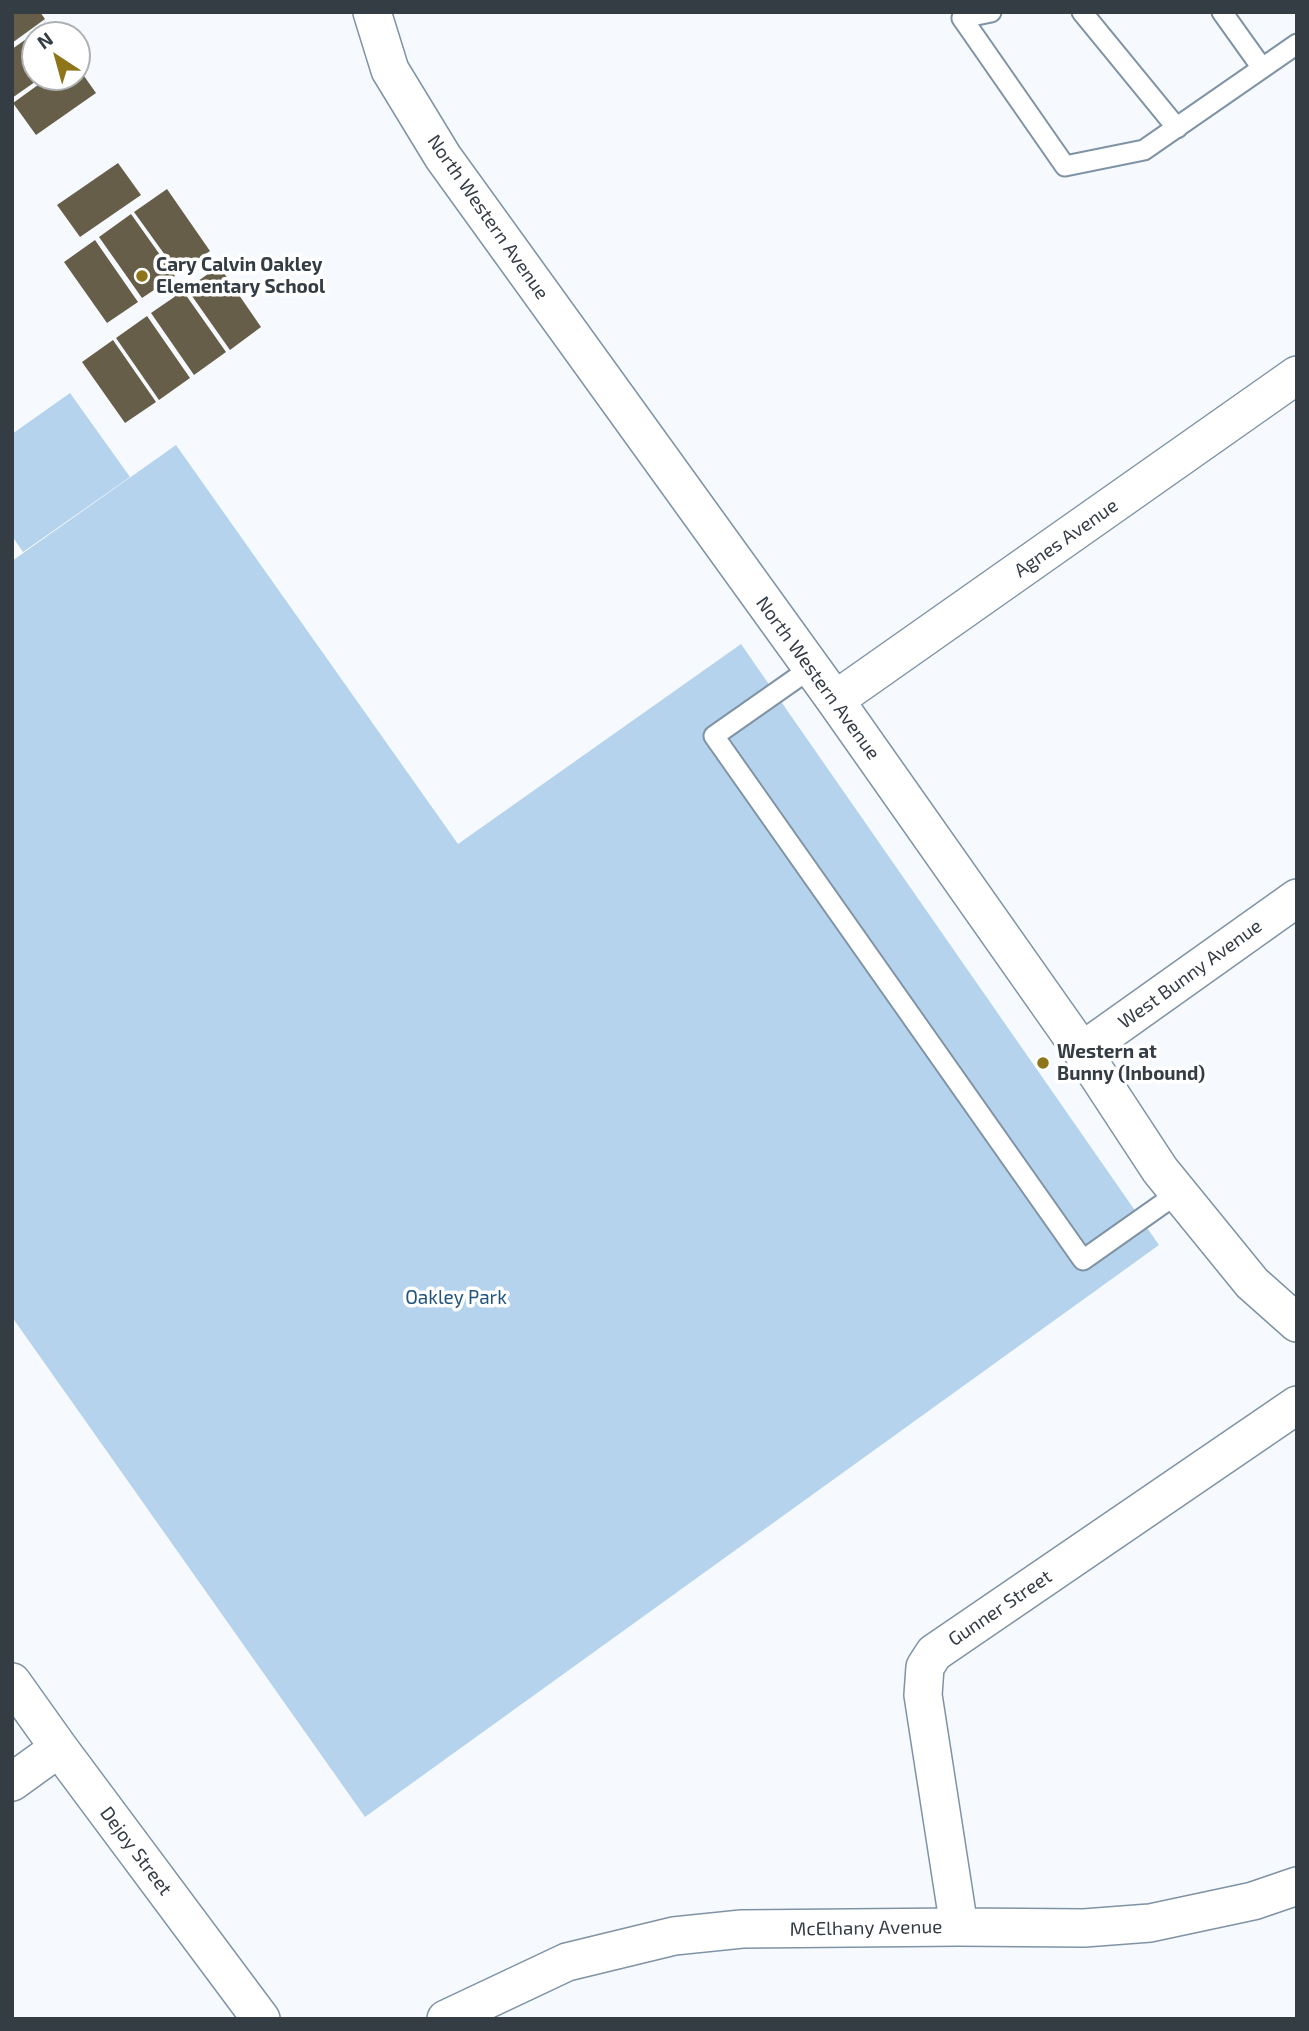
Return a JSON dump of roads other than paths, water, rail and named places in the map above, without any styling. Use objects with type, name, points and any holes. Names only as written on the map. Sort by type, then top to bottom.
[{"type":"street","name":"North Western Avenue","points":[[372,12],[390,70],[443,157],[835,700],[1082,1051],[1160,1170],[1252,1283],[1297,1323]]},
{"type":"street","name":"Agnes Avenue","points":[[835,700],[1297,375]]},
{"type":"street","name":"West Bunny Avenue","points":[[1082,1051],[1297,898]]},
{"type":"street","name":"Gunner Street","points":[[959,1927],[923,1695],[925,1667],[934,1654],[1297,1405]]},
{"type":"street","name":"Dejoy Street","points":[[12,1682],[261,2019]]},
{"type":"street","points":[[12,1782],[59,1748]]},
{"type":"street","name":"McElhany Avenue","points":[[446,2019],[567,1962],[674,1936],[742,1929],[1084,1928],[1150,1923],[1253,1901],[1297,1886]]},
{"type":"lane","points":[[991,12],[963,15],[1065,166],[1144,150],[1297,44]]},
{"type":"lane","points":[[1082,12],[1177,128]]},
{"type":"lane","points":[[1222,12],[1262,68]]},
{"type":"lane","points":[[811,668],[714,736],[722,748],[1083,1260],[1178,1193]]},
{"type":"place","name":"Cary Calvin Oakley Elementary School","points":[[142,276]]},
{"type":"place","name":"Western at Bunny (Inbound)","points":[[1043,1063]]},
{"type":"park label","name":"Oakley Park","points":[[456,1298]]}]
